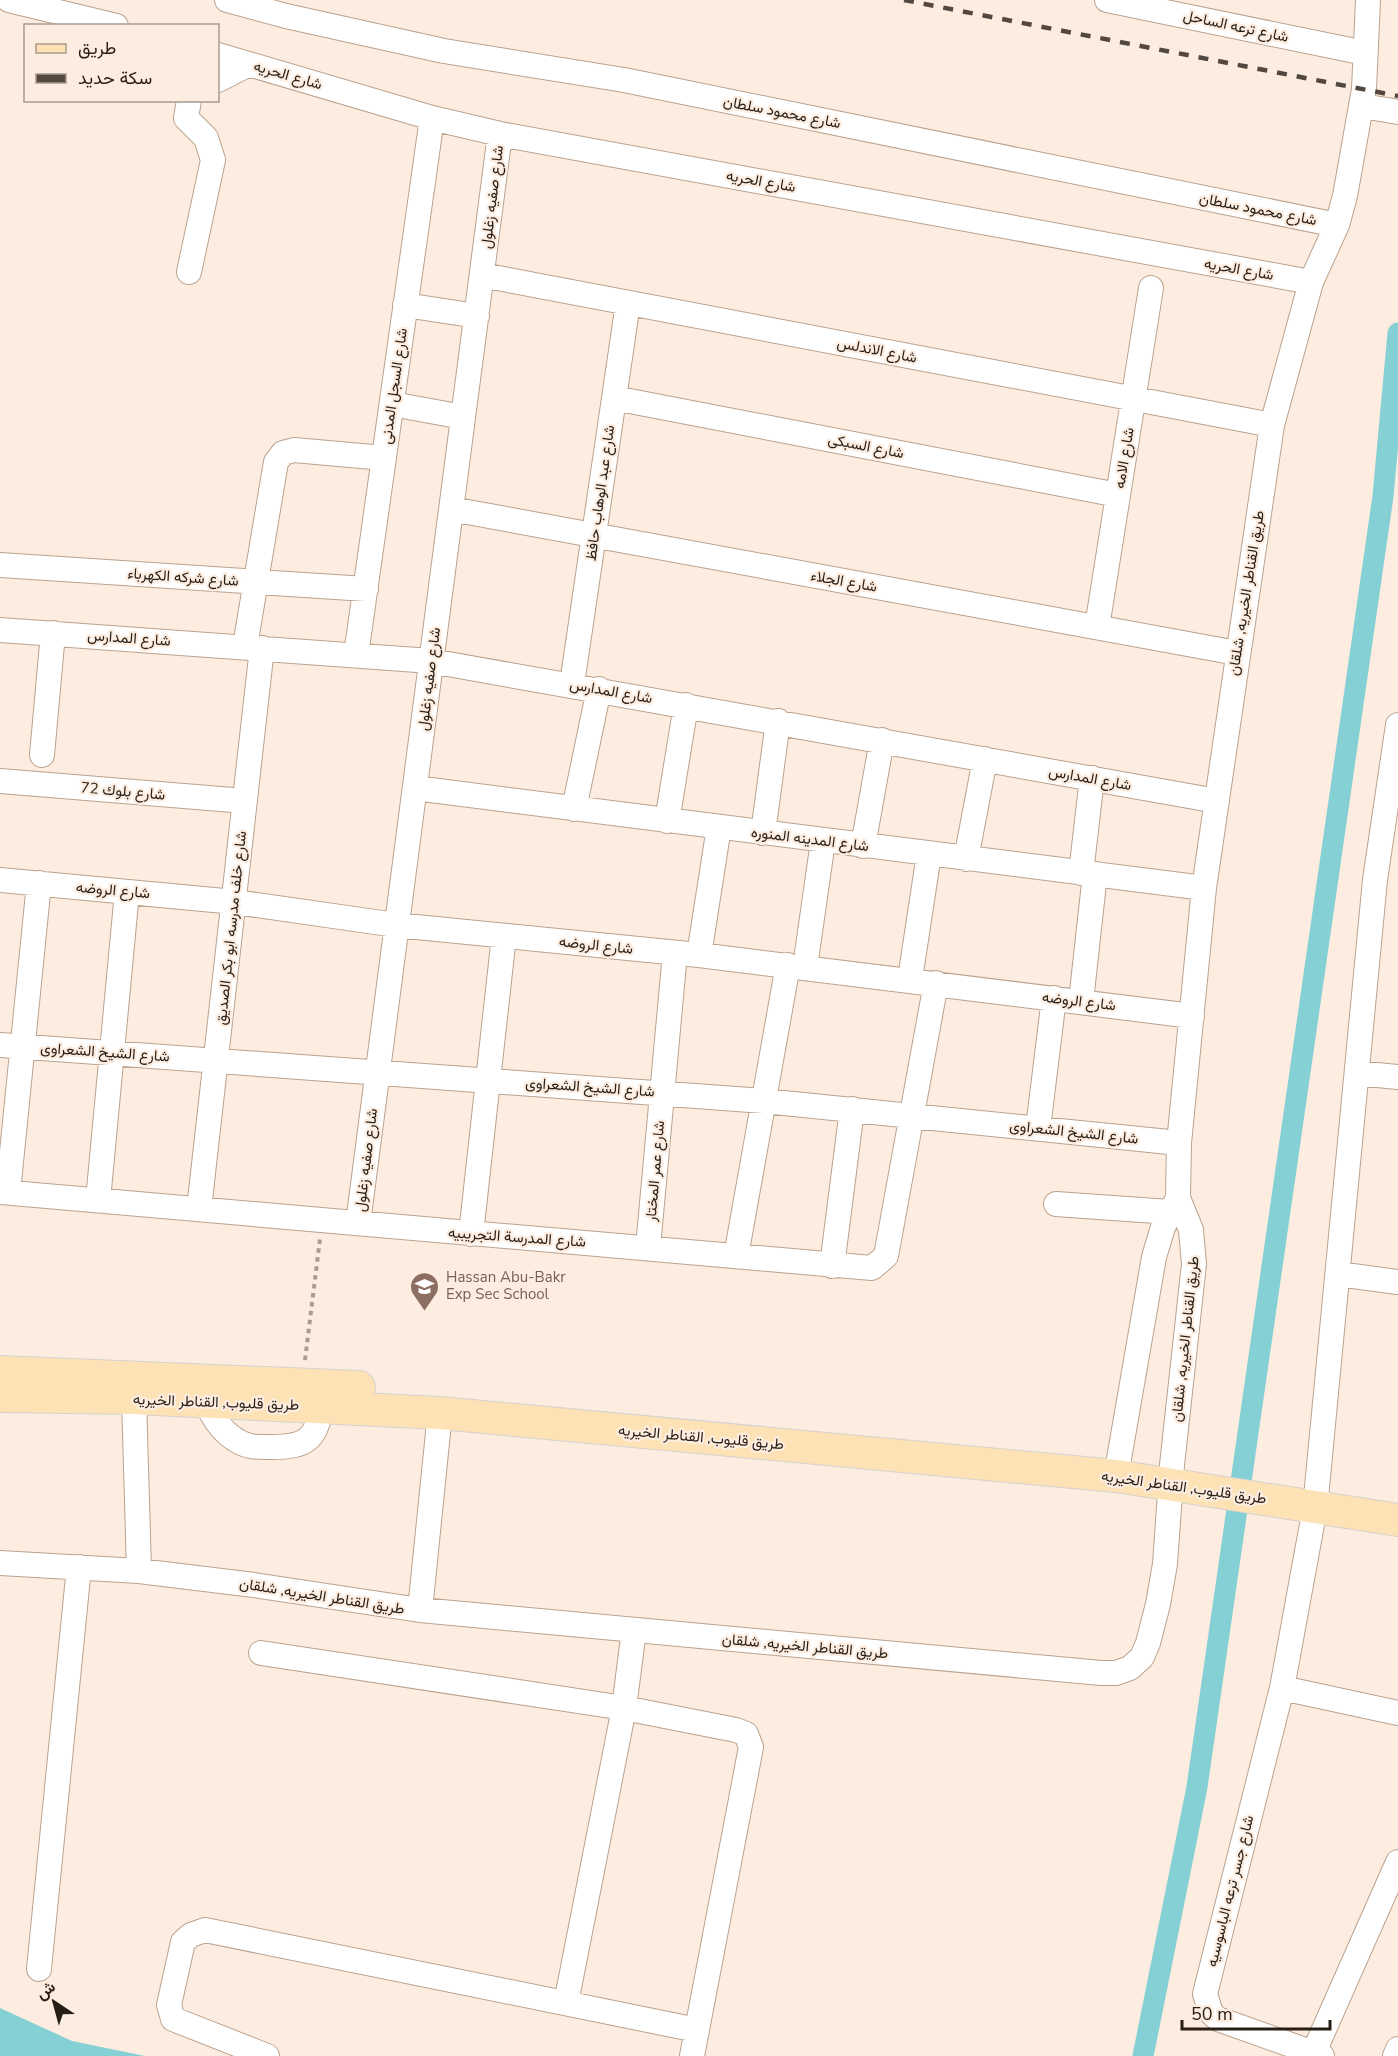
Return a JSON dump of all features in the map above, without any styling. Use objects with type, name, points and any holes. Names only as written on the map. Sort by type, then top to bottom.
[{"type":"main road","name":"طريق قليوب, القناطر الخيريه","points":[[0,1372],[133,1387],[205,1401],[315,1391],[440,1413],[1117,1466]]},
{"type":"main road","name":"طريق قليوب, القناطر الخيريه","points":[[0,1396],[133,1387],[315,1391],[892,1433],[1264,1489],[1316,1498],[1398,1520]]},
{"type":"main road","name":"طريق قليوب, القناطر الخيريه","points":[[1316,1498],[1398,1499]]},
{"type":"street","points":[[9,0],[91,9],[113,24]]},
{"type":"street","name":"شارع محمود سلطان","points":[[227,0],[286,16],[444,51],[624,80],[1337,225]]},
{"type":"street","name":"شارع ترعه الساحل","points":[[1107,0],[1365,53]]},
{"type":"street","name":"طريق القناطر الخيريه, شلقان","points":[[1117,1466],[1154,1257],[1174,1205],[1204,888],[1272,425],[1311,282],[1337,225],[1380,109],[1365,53],[1368,0]]},
{"type":"street","name":"شارع الحريه","points":[[219,55],[432,117],[500,134],[1311,282]]},
{"type":"street","points":[[219,79],[249,64]]},
{"type":"street","points":[[189,102],[186,118],[189,124],[206,138],[213,160],[189,272]]},
{"type":"street","name":"شارع السجل المدنى","points":[[356,655],[432,117]]},
{"type":"street","name":"شارع صفيه زغلول","points":[[358,1224],[500,134]]},
{"type":"street","name":"شارع الاندلس","points":[[482,275],[1272,425]]},
{"type":"street","name":"شارع الامه","points":[[1096,627],[1151,288]]},
{"type":"street","name":"شارع عبد الوهاب حافظ","points":[[572,684],[628,303]]},
{"type":"street","points":[[405,305],[477,316]]},
{"type":"street","name":"شارع السبكى","points":[[614,398],[1118,495]]},
{"type":"street","points":[[392,404],[463,417]]},
{"type":"street","name":"شارع خلف مدرسه ابو بكر الصديق","points":[[199,1209],[245,801],[256,582],[276,462],[282,453],[294,450],[384,458]]},
{"type":"street","name":"شارع الجلاء","points":[[451,509],[1237,653]]},
{"type":"street","name":"شارع شركه الكهرباء","points":[[0,565],[366,589]]},
{"type":"street","name":"شارع المدارس","points":[[0,630],[431,661],[572,684],[1217,801]]},
{"type":"street","points":[[42,755],[53,633]]},
{"type":"street","points":[[574,808],[598,689]]},
{"type":"street","points":[[667,821],[686,705]]},
{"type":"street","points":[[763,833],[778,722]]},
{"type":"street","points":[[1398,725],[1375,880],[1316,1498],[1282,1688],[1398,1713]]},
{"type":"street","points":[[863,846],[882,740]]},
{"type":"street","points":[[966,859],[985,759]]},
{"type":"street","points":[[1081,1001],[1092,778]]},
{"type":"street","name":"شارع بلوك 72","points":[[0,781],[245,801]]},
{"type":"street","name":"شارع المدينه المنوره","points":[[415,788],[1204,888]]},
{"type":"street","points":[[699,955],[719,827]]},
{"type":"street","points":[[736,1256],[764,1101],[823,841]]},
{"type":"street","points":[[910,979],[929,854]]},
{"type":"street","name":"شارع الروضه","points":[[0,879],[235,902],[396,925],[675,952],[910,979],[1192,1016]]},
{"type":"street","points":[[4,1192],[11,1046],[39,883]]},
{"type":"street","points":[[98,1200],[127,892]]},
{"type":"street","points":[[471,1234],[504,936]]},
{"type":"street","name":"شارع عمر المختار","points":[[648,1247],[675,952]]},
{"type":"street","name":"شارع المدرسة التجريبيه","points":[[4,1192],[872,1268],[886,1256],[936,983]]},
{"type":"street","points":[[1038,1128],[1054,998]]},
{"type":"street","name":"شارع الشيخ الشعراوى","points":[[11,1046],[662,1092],[1179,1143]]},
{"type":"street","points":[[1357,1073],[1398,1077]]},
{"type":"street","points":[[832,1266],[852,1109]]},
{"type":"street","points":[[1056,1204],[1174,1205]]},
{"type":"street","name":"طريق القناطر الخيريه, شلقان","points":[[0,1563],[139,1571],[254,1585],[420,1610],[1116,1673],[1130,1668],[1142,1657],[1148,1644],[1183,1476],[1194,1264],[1191,1230],[1174,1205]]},
{"type":"street","points":[[1338,1274],[1398,1282]]},
{"type":"street","points":[[133,1387],[139,1571]]},
{"type":"street","points":[[205,1401],[224,1431],[237,1441],[252,1447],[293,1447],[307,1441],[316,1430],[315,1391]]},
{"type":"street","points":[[420,1610],[440,1413]]},
{"type":"street","points":[[39,1969],[79,1567]]},
{"type":"street","points":[[567,2003],[624,1708],[634,1630]]},
{"type":"street","points":[[261,1653],[624,1708],[736,1730],[746,1734],[750,1743],[692,2056]]},
{"type":"street","name":"شارع جسر ترعه الباسوسيه","points":[[1282,1688],[1208,1977],[1206,2003],[1211,2013],[1218,2019],[1318,2054]]},
{"type":"street","points":[[1318,2054],[1398,1862]]},
{"type":"street","points":[[267,2056],[173,2019],[169,2005],[183,1942],[190,1935],[205,1930],[697,2030]]},
{"type":"street","points":[[1395,2056],[1398,2049]]},
{"type":"path","points":[[315,1391],[322,1220]]},
{"type":"water","points":[[0,2008],[72,2041],[145,2056],[0,2056]]},
{"type":"waterway","points":[[1143,2056],[1197,1787],[1383,496],[1398,333]]},
{"type":"railway","points":[[904,0],[1398,96]]},
{"type":"place","name":"Hassan Abu-Bakr Exp Sec School","points":[[425,1312]]}]
